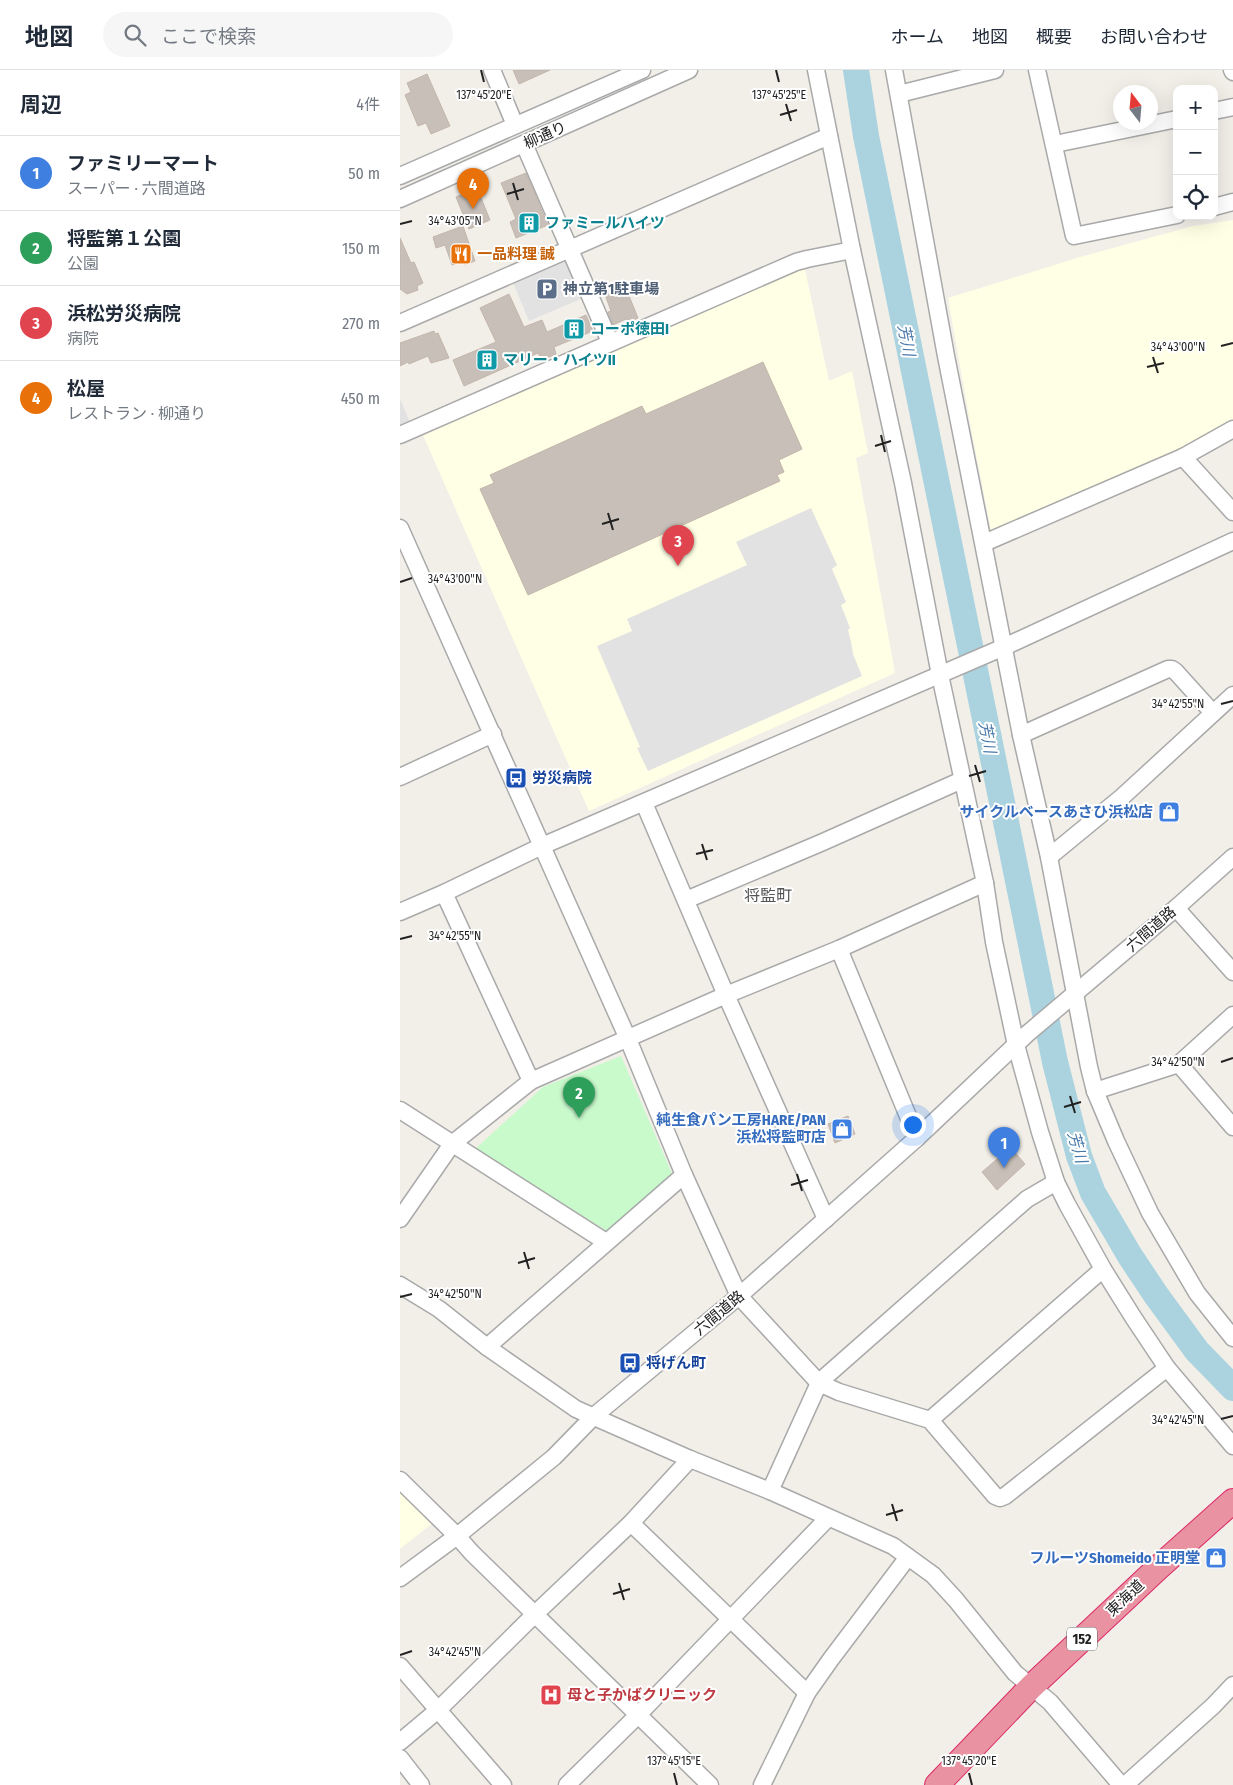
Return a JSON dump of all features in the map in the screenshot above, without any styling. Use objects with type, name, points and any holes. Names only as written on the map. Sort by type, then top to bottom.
[{"type":"highway","name":"東海道","points":[[937,1785],[1031,1687],[1159,1567],[1233,1501]]},
{"type":"street","points":[[492,70],[515,125]]},
{"type":"street","name":"柳通り","points":[[400,176],[642,70]]},
{"type":"street","name":"柳通り","points":[[400,199],[690,70]]},
{"type":"street","points":[[816,70],[852,250],[944,673],[962,780],[985,883],[994,942],[1021,1040],[1040,1132],[1056,1182],[1104,1269],[1167,1368],[1233,1446]]},
{"type":"street","points":[[894,70],[946,356],[984,543],[1001,648],[1049,857],[1070,960],[1071,997],[1088,1067],[1095,1091],[1116,1141],[1150,1213],[1197,1293],[1233,1338]]},
{"type":"street","points":[[899,94],[995,70]]},
{"type":"street","points":[[1037,70],[1074,236],[1173,215]]},
{"type":"street","points":[[1218,110],[1233,107]]},
{"type":"street","points":[[1055,144],[1173,120]]},
{"type":"street","points":[[400,323],[829,136]]},
{"type":"street","points":[[524,144],[610,342]]},
{"type":"street","points":[[1218,206],[1233,202]]},
{"type":"street","points":[[400,435],[796,262],[807,258],[852,250]]},
{"type":"street","points":[[984,543],[1183,457],[1233,429]]},
{"type":"street","points":[[1183,457],[1233,512]]},
{"type":"street","points":[[402,538],[493,734],[628,1039],[684,1175],[739,1296],[819,1383],[839,1392],[930,1420],[995,1496],[1000,1498],[1167,1368]]},
{"type":"street","points":[[400,912],[542,846],[858,708],[1001,648],[1233,541]]},
{"type":"street","points":[[1021,735],[1172,669],[1213,713]]},
{"type":"street","points":[[1049,857],[1122,797],[1233,695]]},
{"type":"street","points":[[400,777],[493,734]]},
{"type":"street","points":[[686,900],[962,780]]},
{"type":"street","points":[[644,803],[726,995],[826,1218]]},
{"type":"street","name":"六間道路","points":[[400,1578],[457,1536],[554,1457],[594,1416],[739,1296],[917,1138],[1021,1040],[1233,857]]},
{"type":"street","points":[[400,1219],[452,1144],[531,1081],[726,995],[839,949],[985,883]]},
{"type":"street","points":[[444,893],[531,1081]]},
{"type":"street","points":[[1176,908],[1233,972]]},
{"type":"street","points":[[839,949],[917,1138]]},
{"type":"street","points":[[1095,1091],[1179,1064],[1233,1015]]},
{"type":"street","points":[[1179,1064],[1233,1127]]},
{"type":"street","points":[[400,1110],[606,1242]]},
{"type":"street","points":[[487,1347],[684,1175]]},
{"type":"street","points":[[770,1491],[819,1383],[1027,1199],[1056,1182]]},
{"type":"street","points":[[930,1420],[1104,1269]]},
{"type":"street","points":[[400,1285],[439,1310],[487,1347],[576,1409],[690,1459],[770,1491],[893,1546],[932,1574],[956,1600],[1015,1673],[1050,1702],[1123,1785],[1233,1685]]},
{"type":"street","points":[[400,1742],[438,1710],[535,1614],[631,1524],[690,1459]]},
{"type":"street","points":[[400,1480],[472,1553],[710,1785]]},
{"type":"street","points":[[567,1785],[638,1715],[828,1518]]},
{"type":"street","points":[[631,1524],[807,1693]]},
{"type":"street","points":[[762,1785],[807,1693],[908,1557]]},
{"type":"street","points":[[400,1666],[503,1785]]},
{"type":"street","points":[[400,1758],[422,1785]]},
{"type":"shaded area","points":[[1233,220],[1233,423],[1161,462],[1093,493],[991,530],[948,298],[1080,257],[1193,226]]},
{"type":"shaded area","name":"神立第1駐車場","points":[[562,259],[567,261],[583,298],[529,321],[512,280]]},
{"type":"shaded area","points":[[804,265],[829,381],[852,371],[868,453],[856,458],[895,673],[589,811],[422,433]]},
{"type":"shaded area","points":[[400,399],[411,424],[400,429]]},
{"type":"shaded area","points":[[811,508],[837,565],[832,569],[846,602],[841,605],[850,628],[848,630],[853,654],[862,676],[648,771],[637,748],[640,747],[597,646],[632,631],[627,619],[747,565],[736,542]]},
{"type":"shaded area","points":[[400,1489],[434,1522],[400,1549]]},
{"type":"green space","points":[[621,1056],[673,1176],[607,1231],[475,1149],[543,1087]]},
{"type":"building","points":[[513,70],[550,70],[519,84]]},
{"type":"building","points":[[427,74],[450,126],[431,134],[426,123],[418,126],[405,95],[411,92],[407,83]]},
{"type":"building","points":[[526,173],[548,225],[516,238],[510,222],[516,219],[501,183]]},
{"type":"building","points":[[477,188],[490,220],[469,229],[456,197]]},
{"type":"building","points":[[463,226],[475,261],[464,265],[463,262],[452,265],[445,245],[436,248],[433,237]]},
{"type":"building","points":[[400,238],[411,263],[414,262],[423,283],[417,286],[418,290],[407,294],[400,289]]},
{"type":"building","points":[[623,281],[638,318],[628,323],[626,319],[613,325],[608,312],[611,311],[603,289]]},
{"type":"building","points":[[509,294],[524,327],[542,320],[547,332],[586,315],[593,331],[554,347],[556,354],[542,360],[538,353],[464,386],[453,360],[496,342],[480,308]]},
{"type":"building","points":[[434,331],[435,334],[438,333],[449,358],[431,363],[428,356],[400,366],[400,343]]},
{"type":"building","points":[[763,362],[802,449],[779,460],[784,472],[777,475],[780,481],[528,595],[480,489],[494,483],[490,475],[642,406],[646,414]]},
{"type":"building","name":"純生食パン工房HARE/PAN 浜松将監町店","points":[[848,1116],[855,1134],[835,1143],[828,1124]]},
{"type":"building","points":[[1012,1149],[1025,1164],[997,1190],[982,1172],[1003,1154],[1005,1156]]},
{"type":"waterway","name":"芳川","points":[[856,70],[866,136],[1055,1062],[1079,1156],[1093,1193],[1130,1256],[1197,1351],[1233,1388]]},
{"type":"place","name":"松屋","points":[[473,209]]},
{"type":"place","name":"ファミールハイツ","points":[[529,223]]},
{"type":"place","name":"一品料理 誠","points":[[461,254]]},
{"type":"place","name":"神立第1駐車場","points":[[547,289]]},
{"type":"place","name":"コーポ徳田I","points":[[574,329]]},
{"type":"place","name":"マリー・ハイツII","points":[[487,360]]},
{"type":"place","name":"浜松労災病院","points":[[678,566]]},
{"type":"place","name":"労災病院","points":[[516,778]]},
{"type":"place","name":"サイクルベースあさひ浜松店","points":[[1169,812]]},
{"type":"place","name":"将監第１公園","points":[[579,1118]]},
{"type":"place","name":"純生食パン工房HARE/PAN 浜松将監町店","points":[[842,1129]]},
{"type":"place","name":"ファミリーマート","points":[[1004,1168]]},
{"type":"place","name":"将げん町","points":[[630,1363]]},
{"type":"place","name":"フルーツShomeido 正明堂","points":[[1216,1558]]},
{"type":"place","name":"母と子かばクリニック","points":[[551,1695]]},
{"type":"district","name":"将監町","points":[[768,895]]}]
